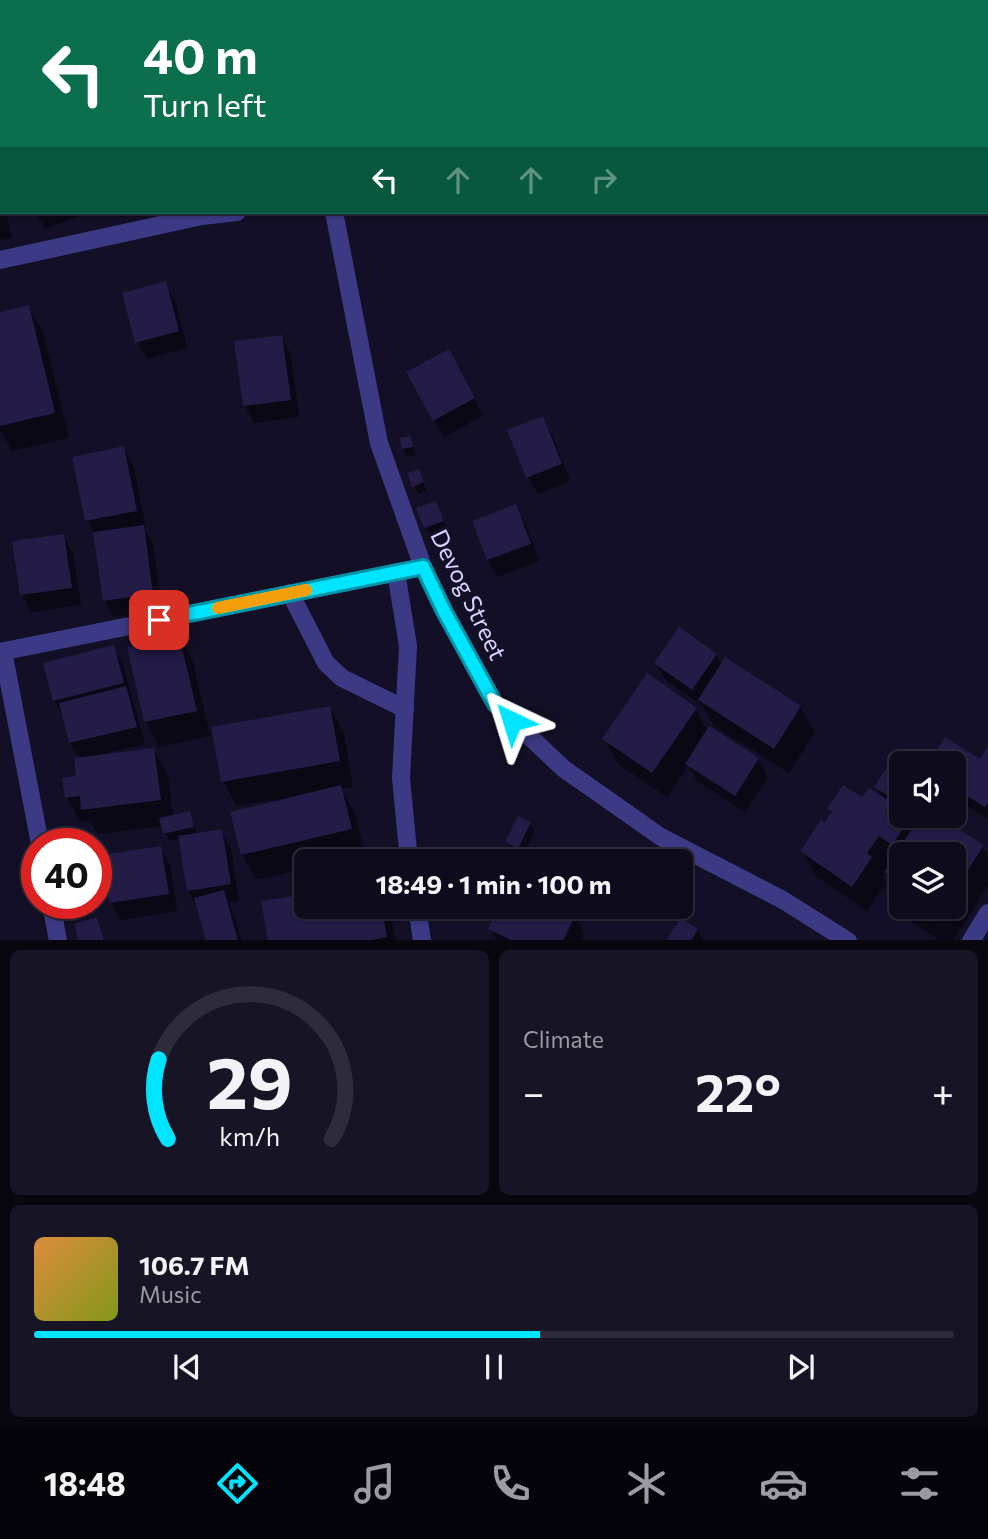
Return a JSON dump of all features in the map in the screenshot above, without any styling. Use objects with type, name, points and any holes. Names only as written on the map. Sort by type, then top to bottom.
[{"type":"street","points":[[0,260],[220,214]]},
{"type":"street","name":"Devog Street","points":[[334,214],[379,443],[423,567],[495,704],[564,769],[661,837],[783,900],[848,940]]},
{"type":"street","points":[[37,828],[1,651],[423,567]]},
{"type":"street","points":[[396,572],[408,646],[401,778],[408,849]]},
{"type":"street","points":[[290,593],[326,663],[342,678],[405,709]]},
{"type":"street","points":[[971,940],[988,914]]},
{"type":"street","points":[[54,919],[58,940]]},
{"type":"street","points":[[419,919],[422,940]]},
{"type":"building","points":[[166,281],[179,331],[135,343],[122,293]]},
{"type":"building","points":[[29,305],[55,413],[0,426],[0,312]]},
{"type":"building","points":[[282,335],[291,400],[243,406],[234,341]]},
{"type":"building","points":[[449,349],[475,398],[433,421],[406,372]]},
{"type":"building","points":[[543,416],[562,464],[526,478],[507,430]]},
{"type":"building","points":[[411,436],[413,447],[402,449],[399,438]]},
{"type":"building","points":[[124,446],[137,511],[85,521],[72,457]]},
{"type":"building","points":[[419,469],[424,482],[412,487],[407,473]]},
{"type":"building","points":[[436,501],[444,521],[424,528],[416,508]]},
{"type":"building","points":[[516,504],[531,544],[487,560],[472,521]]},
{"type":"building","points":[[144,525],[153,594],[103,601],[93,532]]},
{"type":"building","points":[[64,534],[72,588],[20,595],[12,541]]},
{"type":"building","points":[[679,627],[717,654],[692,690],[654,663]]},
{"type":"building","points":[[179,635],[197,711],[144,722],[127,647]]},
{"type":"building","points":[[114,645],[124,683],[53,701],[43,663]]},
{"type":"building","points":[[725,657],[801,706],[774,749],[698,700]]},
{"type":"building","points":[[647,673],[697,708],[652,773],[602,739]]},
{"type":"building","points":[[126,686],[137,727],[69,743],[59,703]]},
{"type":"building","points":[[330,706],[340,761],[221,782],[211,727]]},
{"type":"building","points":[[709,726],[759,758],[735,796],[685,764]]},
{"type":"building","points":[[945,737],[980,759],[988,746],[988,803],[985,807],[966,795],[966,751],[936,751]]},
{"type":"building","points":[[154,748],[161,800],[81,810],[80,796],[65,798],[62,778],[76,776],[74,758]]},
{"type":"building","points":[[887,767],[889,768],[889,796],[874,787]]},
{"type":"building","points":[[341,785],[352,829],[241,855],[230,812]]},
{"type":"building","points":[[843,785],[862,797],[869,788],[889,800],[886,813],[889,814],[889,828],[903,829],[894,842],[889,843],[879,836],[867,853],[872,857],[852,887],[800,851],[821,820],[824,823],[832,812],[827,809]]},
{"type":"building","points":[[190,811],[194,827],[163,834],[159,818]]},
{"type":"building","points":[[518,816],[531,822],[518,849],[505,842]]},
{"type":"building","points":[[912,828],[957,828],[984,845],[966,873],[966,842],[903,842]]},
{"type":"building","points":[[222,829],[231,884],[187,891],[178,836]]},
{"type":"building","points":[[161,846],[169,894],[112,903],[112,853]]},
{"type":"building","points":[[224,890],[238,940],[206,940],[194,898]]},
{"type":"building","points":[[294,896],[294,919],[384,919],[387,937],[372,940],[268,940],[261,901]]},
{"type":"building","points":[[98,919],[104,940],[79,940],[74,924]]},
{"type":"building","points":[[492,919],[574,919],[563,940],[511,940],[488,929]]},
{"type":"building","points":[[680,919],[698,929],[692,940],[668,940]]},
{"type":"slow traffic","points":[[218,608],[306,590]]},
{"type":"route","points":[[159,620],[423,567],[495,704],[512,721]]}]
